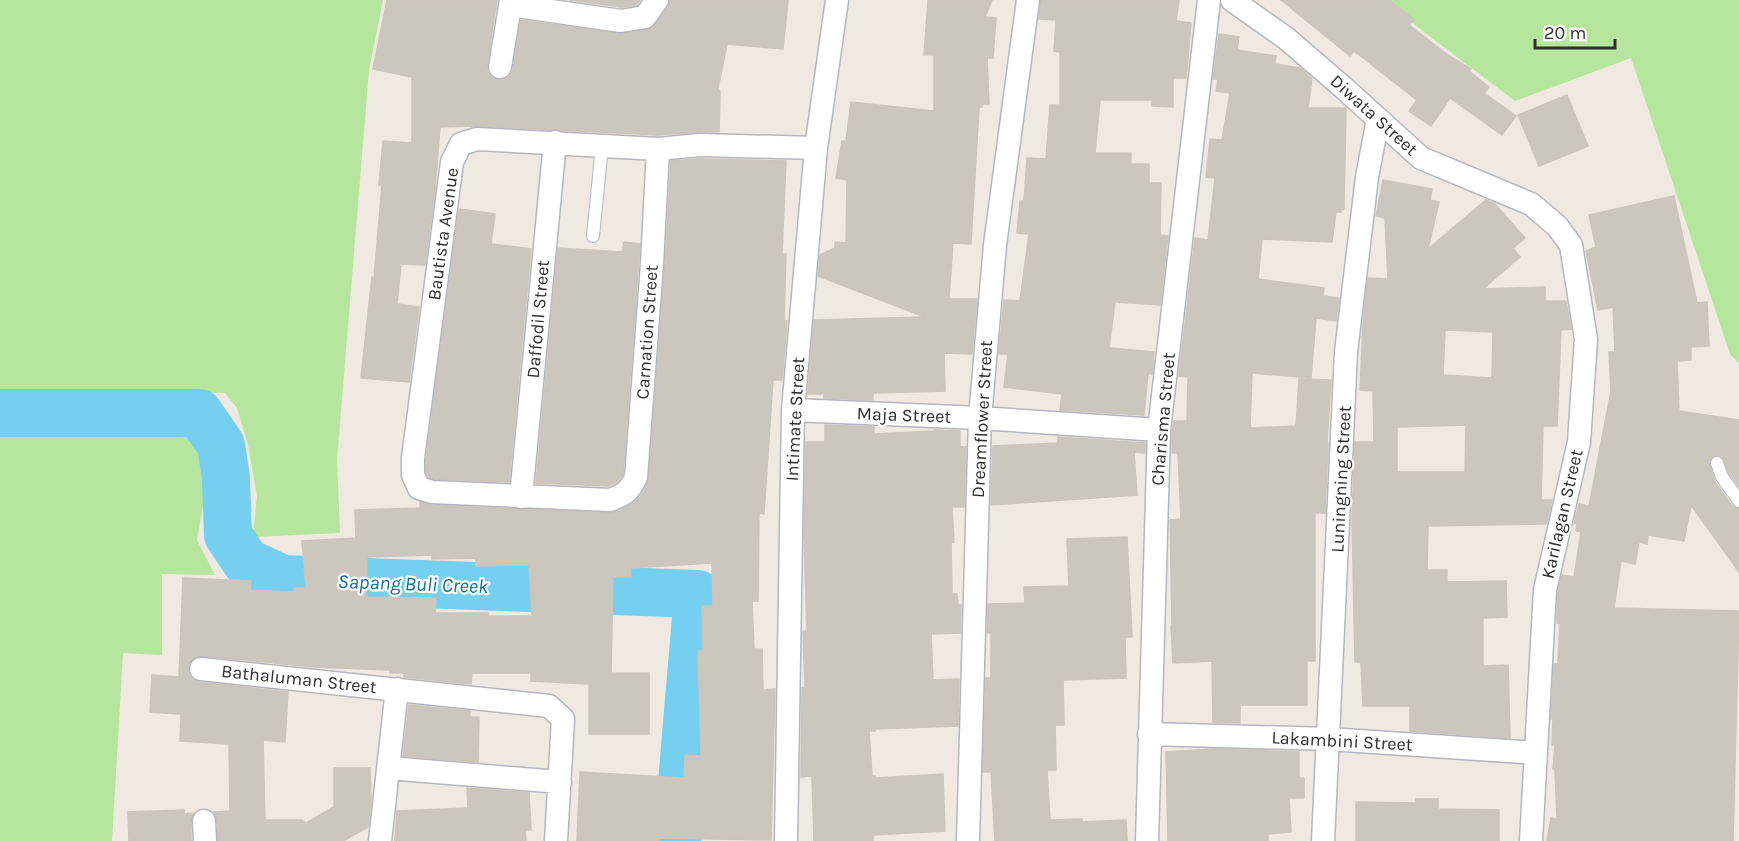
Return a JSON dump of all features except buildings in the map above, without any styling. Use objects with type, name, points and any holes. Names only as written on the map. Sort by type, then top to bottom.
[{"type":"street","points":[[500,67],[511,3],[621,21],[645,17],[657,0]]},
{"type":"street","name":"Intimate Street","points":[[786,841],[793,410],[816,148],[837,0]]},
{"type":"street","name":"Dreamflower Street","points":[[968,841],[980,418],[995,245],[1028,0]]},
{"type":"street","name":"Charisma Street","points":[[1147,841],[1159,430],[1209,0]]},
{"type":"street","name":"Diwata Street","points":[[1232,0],[1287,39],[1421,158],[1531,204]]},
{"type":"street","name":"Luningning Street","points":[[1323,841],[1346,352],[1366,177],[1378,119]]},
{"type":"street","name":"Bautista Avenue","points":[[521,497],[432,492],[419,488],[413,475],[413,458],[452,162],[461,144],[477,139],[658,149],[700,145],[816,148]]},
{"type":"street","name":"Daffodil Street","points":[[521,497],[555,142]]},
{"type":"street","name":"Carnation Street","points":[[521,497],[610,500],[624,496],[636,477],[658,149]]},
{"type":"street","name":"Karilagan Street","points":[[1531,204],[1557,226],[1571,245],[1586,339],[1579,442],[1545,590],[1531,841]]},
{"type":"street","name":"Maja Street","points":[[793,410],[980,418],[1159,430]]},
{"type":"street","name":"Bathaluman Street","points":[[201,669],[549,706],[563,719],[556,841]]},
{"type":"street","name":"Bathaluman Street","points":[[380,841],[397,689]]},
{"type":"street","name":"Lakambini Street","points":[[1149,734],[1329,739],[1536,753]]},
{"type":"street","points":[[388,768],[560,782]]},
{"type":"lane","points":[[593,236],[602,146]]},
{"type":"lane","points":[[1717,463],[1722,477],[1739,501]]},
{"type":"green space","points":[[0,0],[383,0],[369,70],[337,460],[340,533],[253,537],[257,496],[248,445],[237,408],[225,393],[0,389]]},
{"type":"green space","points":[[1382,0],[1739,0],[1739,363],[1730,354],[1631,58],[1515,101]]},
{"type":"green space","points":[[0,436],[192,437],[208,476],[197,540],[215,575],[162,574],[162,655],[123,653],[112,841],[0,841]]},
{"type":"waterway","name":"Sapang Buli Creek","points":[[0,413],[199,413],[221,445],[226,478],[228,535],[246,562],[283,579],[698,594],[677,841]]}]
